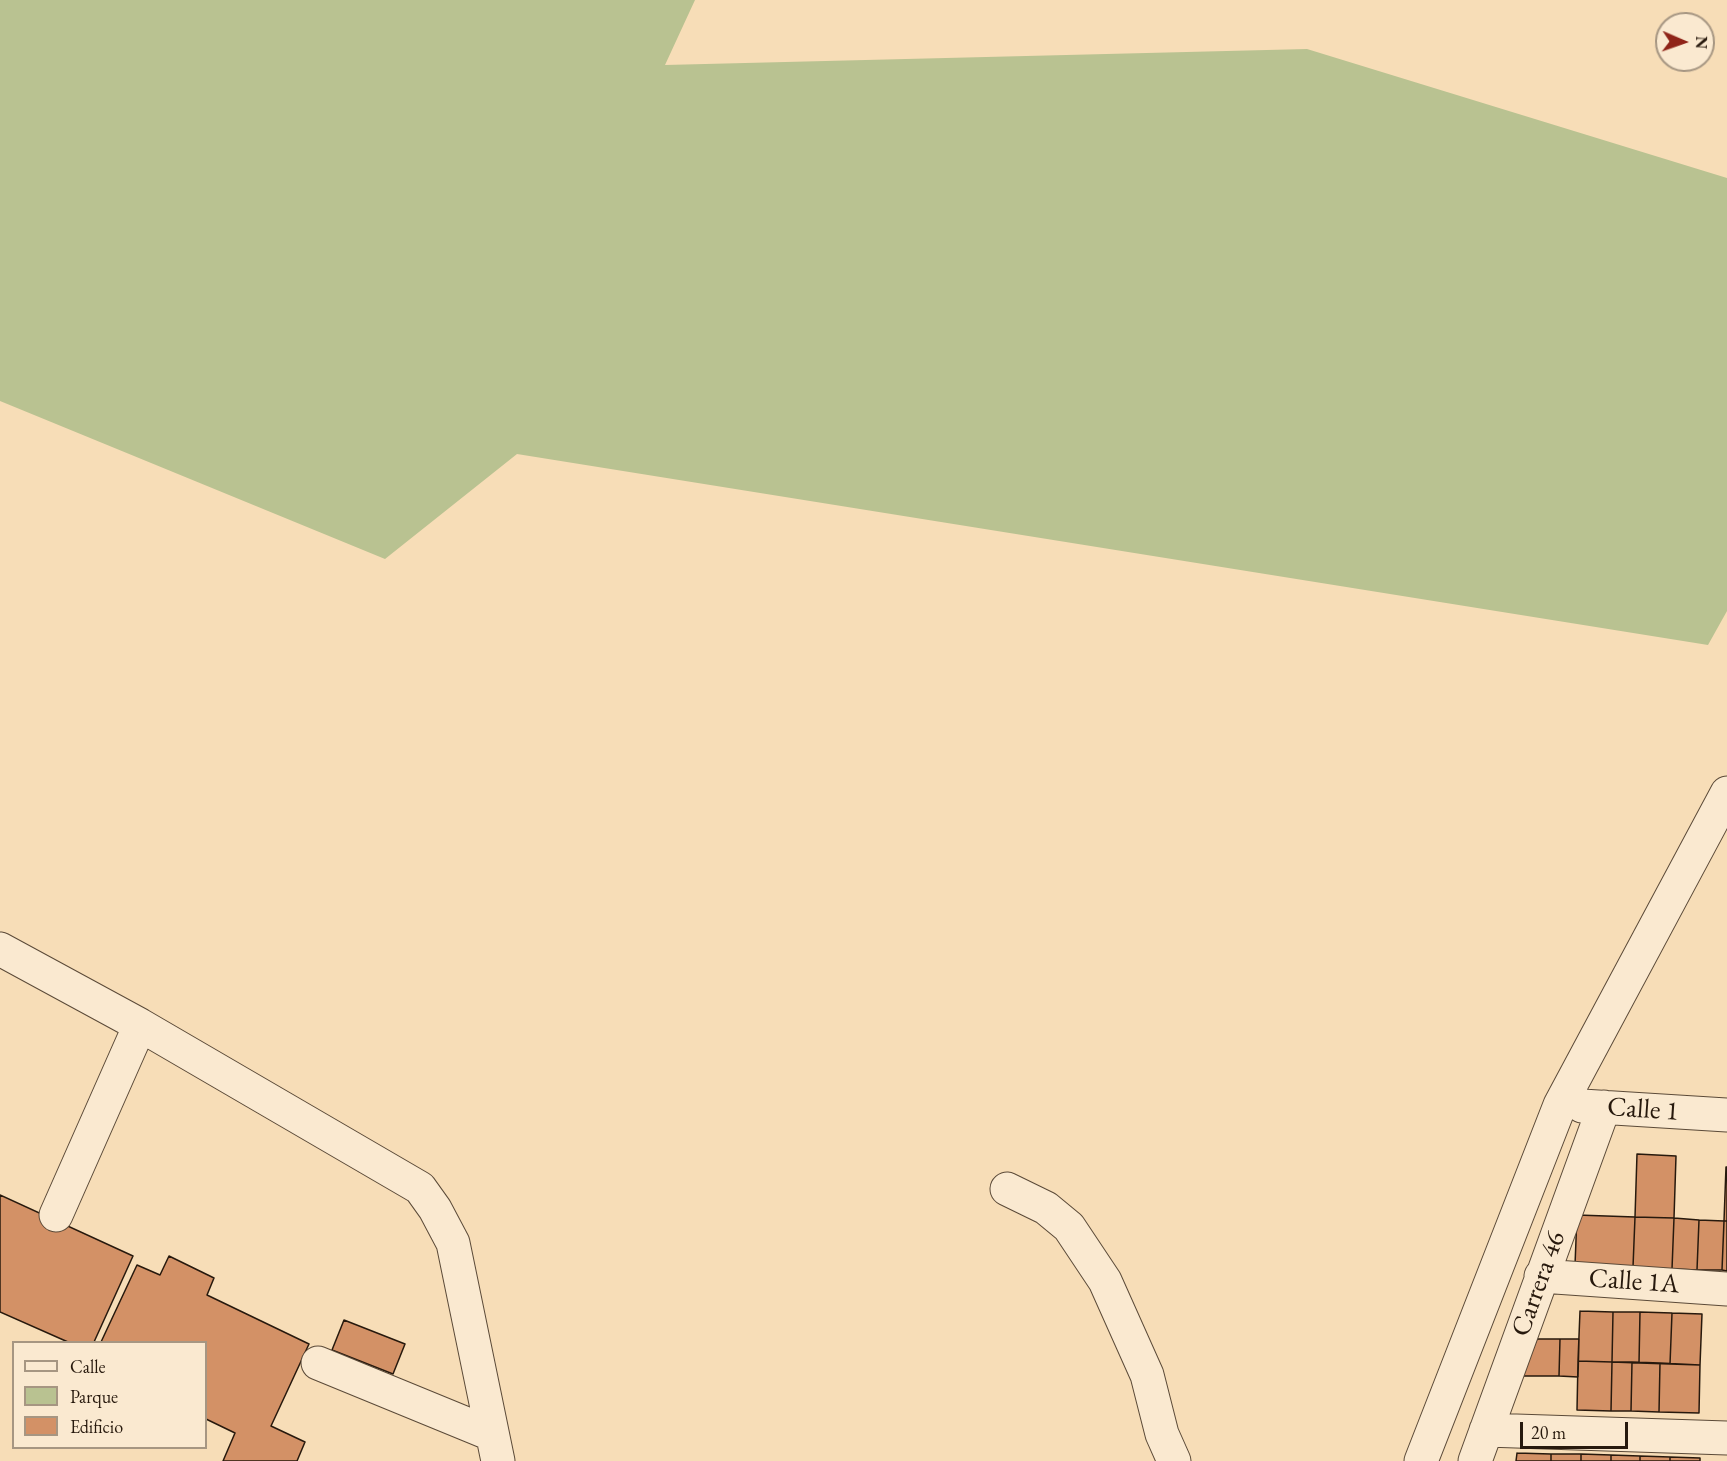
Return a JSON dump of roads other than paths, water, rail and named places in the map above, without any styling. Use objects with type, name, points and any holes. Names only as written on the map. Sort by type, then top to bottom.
[{"type":"street","points":[[1421,1461],[1560,1105],[1727,793]]},
{"type":"street","points":[[0,949],[140,1025],[420,1188],[435,1209],[453,1243],[494,1448]]},
{"type":"street","points":[[56,1215],[140,1025]]},
{"type":"street","name":"Calle 1","points":[[1560,1105],[1727,1115]]},
{"type":"street","name":"Carrera 46","points":[[1475,1461],[1604,1107]]},
{"type":"street","points":[[1007,1190],[1046,1208],[1069,1227],[1105,1281],[1147,1376],[1162,1434],[1174,1461]]},
{"type":"street","name":"Calle 1A","points":[[1541,1276],[1727,1289]]},
{"type":"street","points":[[318,1363],[494,1448]]},
{"type":"street","points":[[1486,1430],[1727,1438]]}]
